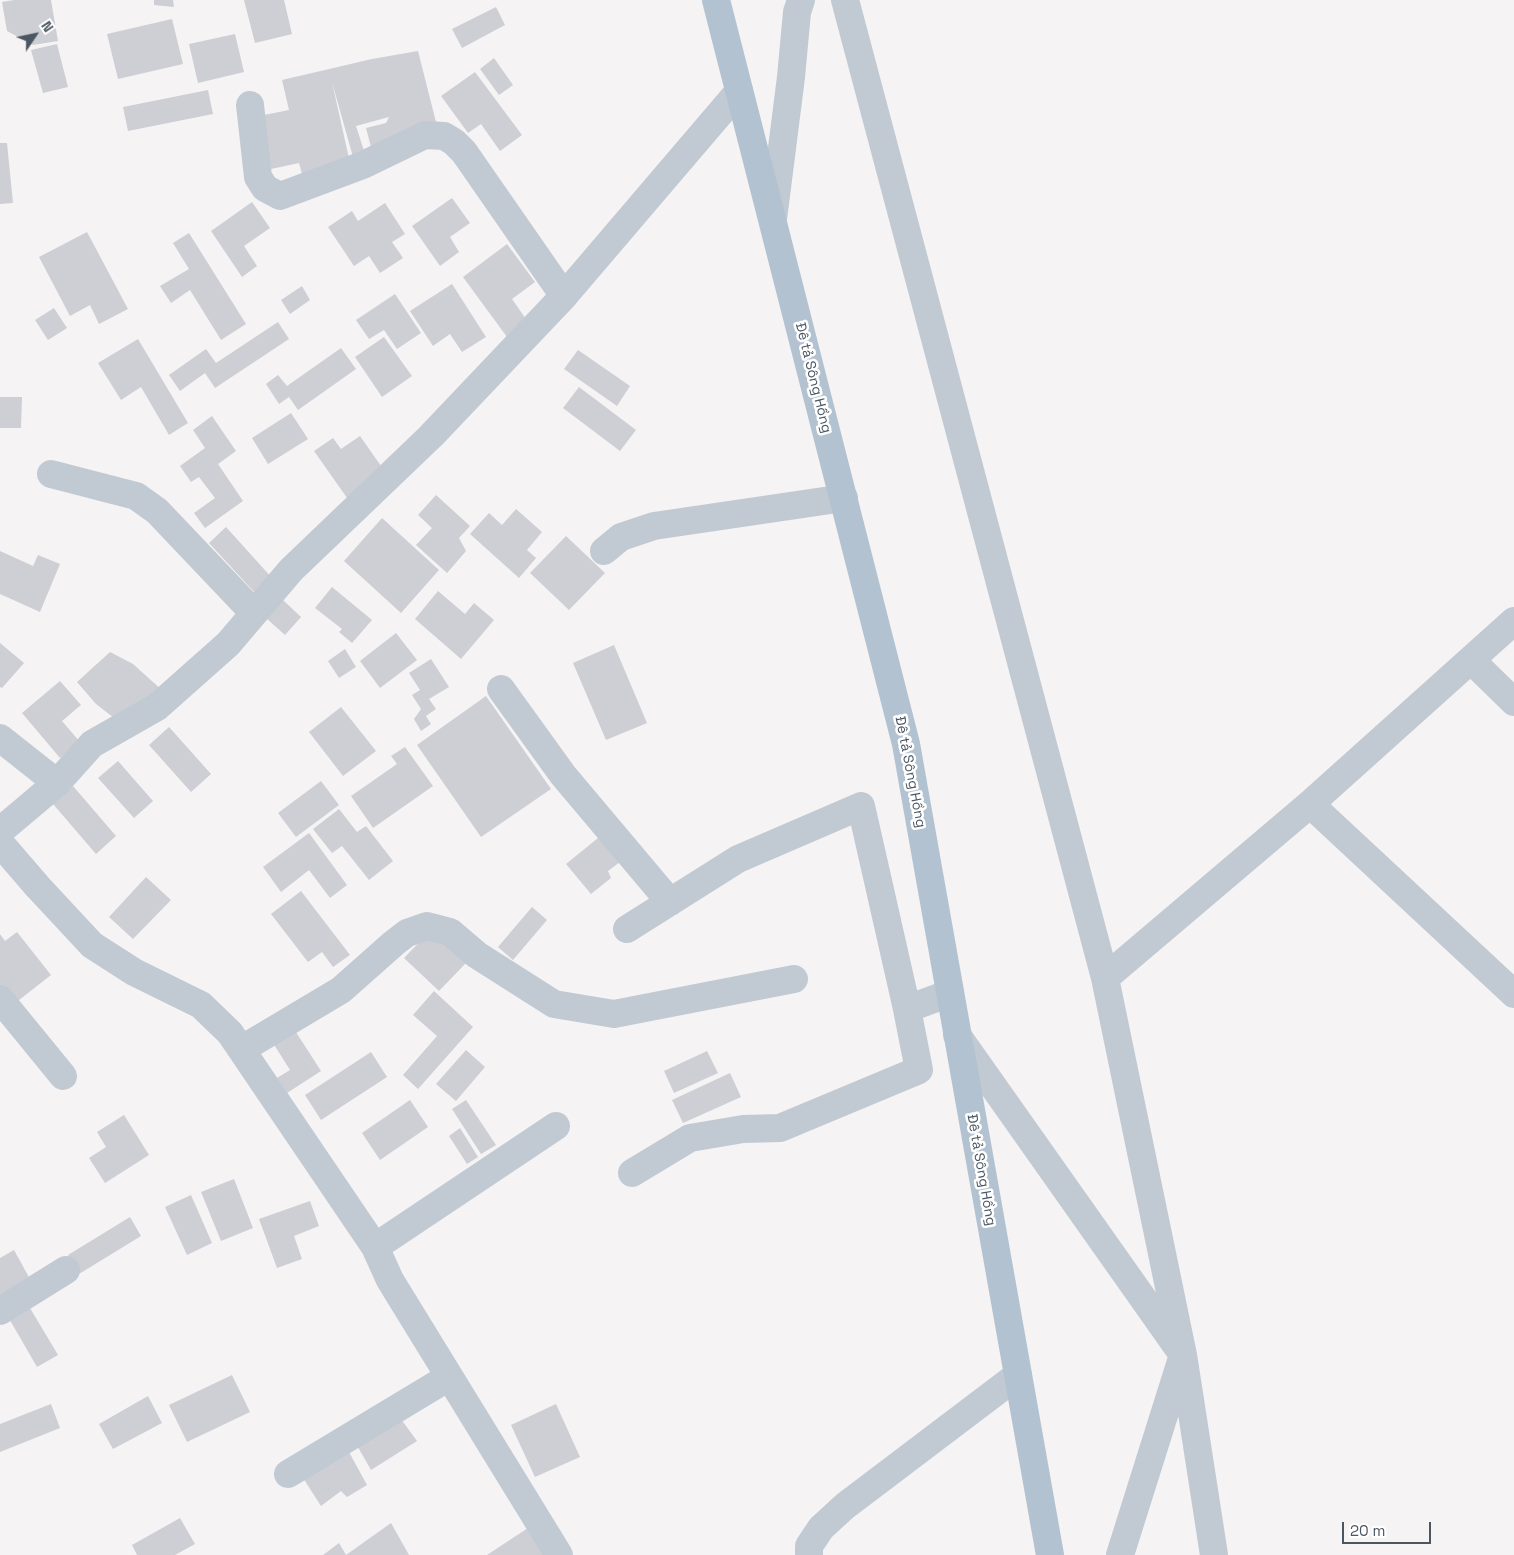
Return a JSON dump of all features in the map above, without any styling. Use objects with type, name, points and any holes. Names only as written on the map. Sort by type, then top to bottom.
[{"type":"main road","name":"Đê tả Sông Hồng","points":[[716,0],[906,744],[1050,1555]]},
{"type":"street","points":[[773,219],[791,77],[797,12],[801,0]]},
{"type":"street","points":[[845,0],[1105,978],[1183,1355],[1214,1555]]},
{"type":"street","points":[[0,831],[56,783],[92,744],[157,707],[228,644],[291,570],[431,436],[564,296],[739,91]]},
{"type":"street","points":[[250,105],[258,177],[265,188],[280,196],[363,165],[425,135],[444,136],[454,142],[464,152],[487,183],[564,296]]},
{"type":"street","points":[[51,474],[136,496],[157,511],[254,613]]},
{"type":"street","points":[[604,551],[621,537],[654,526],[844,498]]},
{"type":"street","points":[[1105,978],[1310,804],[1514,621]]},
{"type":"street","points":[[1471,660],[1514,702]]},
{"type":"street","points":[[500,689],[562,775],[670,902]]},
{"type":"street","points":[[0,738],[56,783]]},
{"type":"street","points":[[1310,804],[1514,994]]},
{"type":"street","points":[[627,929],[738,859],[861,806],[919,1070],[780,1128],[743,1129],[690,1138],[632,1173]]},
{"type":"street","points":[[0,843],[92,945],[134,972],[201,1005],[230,1033],[375,1247],[390,1280],[559,1555]]},
{"type":"street","points":[[242,1049],[341,990],[407,933],[427,926],[450,932],[477,955],[554,1004],[614,1014],[794,979]]},
{"type":"street","points":[[907,1009],[950,993]]},
{"type":"street","points":[[0,999],[63,1076]]},
{"type":"street","points":[[957,1035],[1183,1355]]},
{"type":"street","points":[[375,1247],[556,1126]]},
{"type":"street","points":[[0,1310],[66,1270]]},
{"type":"street","points":[[1120,1555],[1183,1355]]},
{"type":"street","points":[[810,1555],[809,1546],[821,1528],[845,1506],[1018,1375]]},
{"type":"street","points":[[288,1474],[449,1377]]},
{"type":"building","points":[[14,0],[51,0],[58,41],[33,45],[7,31],[2,2]]},
{"type":"building","points":[[154,0],[173,0],[174,7],[154,5]]},
{"type":"building","points":[[244,0],[284,0],[292,34],[255,43]]},
{"type":"building","points":[[496,7],[505,25],[462,48],[452,29]]},
{"type":"building","points":[[172,19],[183,64],[118,79],[107,34]]},
{"type":"building","points":[[235,34],[244,72],[198,83],[189,44]]},
{"type":"building","points":[[57,44],[68,87],[43,93],[31,50]]},
{"type":"building","points":[[418,51],[438,130],[371,147],[366,128],[386,123],[389,117],[356,126],[365,154],[353,157],[332,82],[350,163],[302,174],[299,163],[271,169],[259,116],[289,110],[282,80],[372,59]]},
{"type":"building","points":[[494,58],[513,85],[499,95],[480,69]]},
{"type":"building","points":[[475,72],[522,135],[500,151],[481,124],[468,133],[441,96]]},
{"type":"building","points":[[208,90],[213,114],[128,131],[123,107]]},
{"type":"building","points":[[0,143],[7,143],[13,203],[0,204]]},
{"type":"building","points":[[452,198],[470,223],[450,237],[459,252],[440,266],[412,226]]},
{"type":"building","points":[[252,202],[270,228],[244,246],[257,266],[242,277],[211,231]]},
{"type":"building","points":[[385,203],[405,234],[392,242],[403,258],[380,273],[369,256],[354,266],[328,227],[352,211],[358,221]]},
{"type":"building","points":[[87,232],[128,309],[99,324],[90,305],[70,316],[39,257]]},
{"type":"building","points":[[189,233],[246,324],[221,340],[190,290],[171,303],[160,286],[189,269],[173,243]]},
{"type":"building","points":[[507,244],[535,282],[512,299],[528,322],[507,337],[463,277]]},
{"type":"building","points":[[452,284],[486,337],[462,352],[450,334],[433,346],[410,311]]},
{"type":"building","points":[[302,286],[310,300],[290,314],[281,300]]},
{"type":"building","points":[[395,294],[421,333],[397,349],[384,330],[369,339],[356,320]]},
{"type":"building","points":[[54,308],[67,328],[48,340],[35,320]]},
{"type":"building","points":[[278,322],[289,339],[215,388],[205,373],[180,391],[169,375],[206,349],[216,363]]},
{"type":"building","points":[[384,337],[412,376],[382,397],[355,357]]},
{"type":"building","points":[[138,339],[188,423],[169,435],[141,387],[121,400],[98,363]]},
{"type":"building","points":[[341,348],[356,369],[298,410],[289,397],[279,404],[266,384],[278,375],[287,386]]},
{"type":"building","points":[[578,350],[630,386],[617,406],[564,369]]},
{"type":"building","points":[[579,387],[636,430],[620,451],[563,408]]},
{"type":"building","points":[[0,397],[22,397],[21,428],[0,428]]},
{"type":"building","points":[[291,413],[308,439],[268,464],[252,438]]},
{"type":"building","points":[[212,416],[236,451],[218,464],[243,501],[205,528],[194,513],[215,498],[199,477],[191,482],[180,466],[205,448],[193,430]]},
{"type":"building","points":[[360,436],[395,486],[357,512],[314,451],[333,438],[341,449]]},
{"type":"building","points":[[436,495],[470,526],[459,538],[466,551],[447,573],[416,545],[432,528],[418,515]]},
{"type":"building","points":[[516,509],[542,532],[527,550],[536,558],[519,578],[470,534],[489,513],[502,525]]},
{"type":"building","points":[[382,518],[439,570],[401,613],[344,561]]},
{"type":"building","points":[[226,527],[273,579],[256,594],[209,543]]},
{"type":"building","points":[[566,536],[605,573],[569,610],[530,573]]},
{"type":"building","points":[[0,551],[33,566],[38,555],[60,564],[40,612],[0,594]]},
{"type":"building","points":[[332,587],[372,620],[352,643],[339,632],[342,629],[315,608]]},
{"type":"building","points":[[438,591],[465,614],[474,603],[494,620],[461,659],[415,619]]},
{"type":"building","points":[[283,600],[301,617],[285,635],[266,618]]},
{"type":"building","points":[[396,633],[417,660],[380,688],[360,661]]},
{"type":"building","points":[[0,643],[24,663],[2,688],[0,687]]},
{"type":"building","points":[[614,645],[647,723],[606,740],[573,663]]},
{"type":"building","points":[[345,649],[356,667],[339,678],[328,661]]},
{"type":"building","points":[[110,652],[133,664],[173,700],[127,728],[96,704],[77,682]]},
{"type":"building","points":[[431,659],[449,687],[429,699],[436,709],[426,716],[431,724],[421,731],[414,719],[421,709],[412,695],[420,690],[409,673]]},
{"type":"building","points":[[60,681],[81,705],[62,721],[80,742],[60,758],[22,713]]},
{"type":"building","points":[[486,696],[551,789],[481,837],[417,745]]},
{"type":"building","points":[[341,707],[376,751],[343,776],[309,732]]},
{"type":"building","points":[[169,727],[211,774],[191,792],[149,745]]},
{"type":"building","points":[[405,747],[433,786],[373,828],[351,796],[397,764],[391,756]]},
{"type":"building","points":[[118,761],[153,801],[134,818],[98,778]]},
{"type":"building","points":[[321,781],[339,805],[296,837],[278,813]]},
{"type":"building","points":[[73,786],[116,836],[96,854],[53,804]]},
{"type":"building","points":[[339,809],[357,832],[366,826],[393,861],[369,880],[342,846],[332,853],[313,829]]},
{"type":"building","points":[[309,833],[347,885],[330,898],[309,870],[281,892],[263,867]]},
{"type":"building","points":[[603,834],[624,859],[608,871],[611,878],[591,894],[566,864]]},
{"type":"building","points":[[146,877],[171,900],[133,939],[109,917]]},
{"type":"building","points":[[301,891],[350,955],[333,967],[322,952],[308,962],[271,914]]},
{"type":"building","points":[[532,907],[547,920],[513,960],[498,947]]},
{"type":"building","points":[[433,928],[466,963],[439,991],[404,958]]},
{"type":"building","points":[[17,932],[51,975],[14,1004],[0,987],[0,934],[5,941]]},
{"type":"building","points":[[434,991],[473,1027],[418,1089],[403,1075],[437,1036],[413,1015]]},
{"type":"building","points":[[294,1029],[321,1071],[287,1093],[277,1078],[290,1070],[273,1043]]},
{"type":"building","points":[[466,1050],[485,1067],[456,1101],[436,1084]]},
{"type":"building","points":[[707,1051],[718,1073],[674,1093],[664,1071]]},
{"type":"building","points":[[371,1052],[387,1077],[321,1120],[305,1095]]},
{"type":"building","points":[[730,1073],[741,1097],[683,1123],[672,1100]]},
{"type":"building","points":[[410,1100],[428,1127],[380,1160],[362,1133]]},
{"type":"building","points":[[466,1100],[496,1145],[481,1154],[452,1109]]},
{"type":"building","points":[[124,1115],[149,1155],[105,1183],[89,1158],[106,1147],[97,1132]]},
{"type":"building","points":[[460,1128],[478,1157],[467,1164],[449,1136]]},
{"type":"building","points":[[234,1179],[253,1228],[221,1241],[201,1192]]},
{"type":"building","points":[[191,1195],[212,1243],[187,1255],[165,1207]]},
{"type":"building","points":[[310,1201],[319,1226],[294,1236],[302,1259],[277,1268],[259,1219]]},
{"type":"building","points":[[130,1217],[141,1236],[79,1274],[68,1255]]},
{"type":"building","points":[[14,1250],[30,1279],[0,1296],[0,1258]]},
{"type":"building","points":[[27,1303],[58,1355],[37,1367],[7,1315]]},
{"type":"building","points":[[232,1375],[250,1412],[187,1442],[169,1405]]},
{"type":"building","points":[[148,1396],[162,1423],[113,1449],[99,1424]]},
{"type":"building","points":[[51,1404],[60,1428],[0,1452],[0,1424]]},
{"type":"building","points":[[556,1404],[580,1457],[535,1477],[511,1425]]},
{"type":"building","points":[[398,1415],[417,1441],[371,1470],[355,1442]]},
{"type":"building","points":[[349,1452],[367,1485],[347,1497],[341,1491],[321,1506],[303,1478]]},
{"type":"building","points":[[180,1518],[195,1544],[175,1555],[137,1555],[132,1545]]},
{"type":"building","points":[[391,1523],[409,1555],[346,1555]]},
{"type":"building","points":[[528,1528],[544,1555],[487,1555]]},
{"type":"building","points":[[339,1543],[346,1555],[323,1555]]}]
